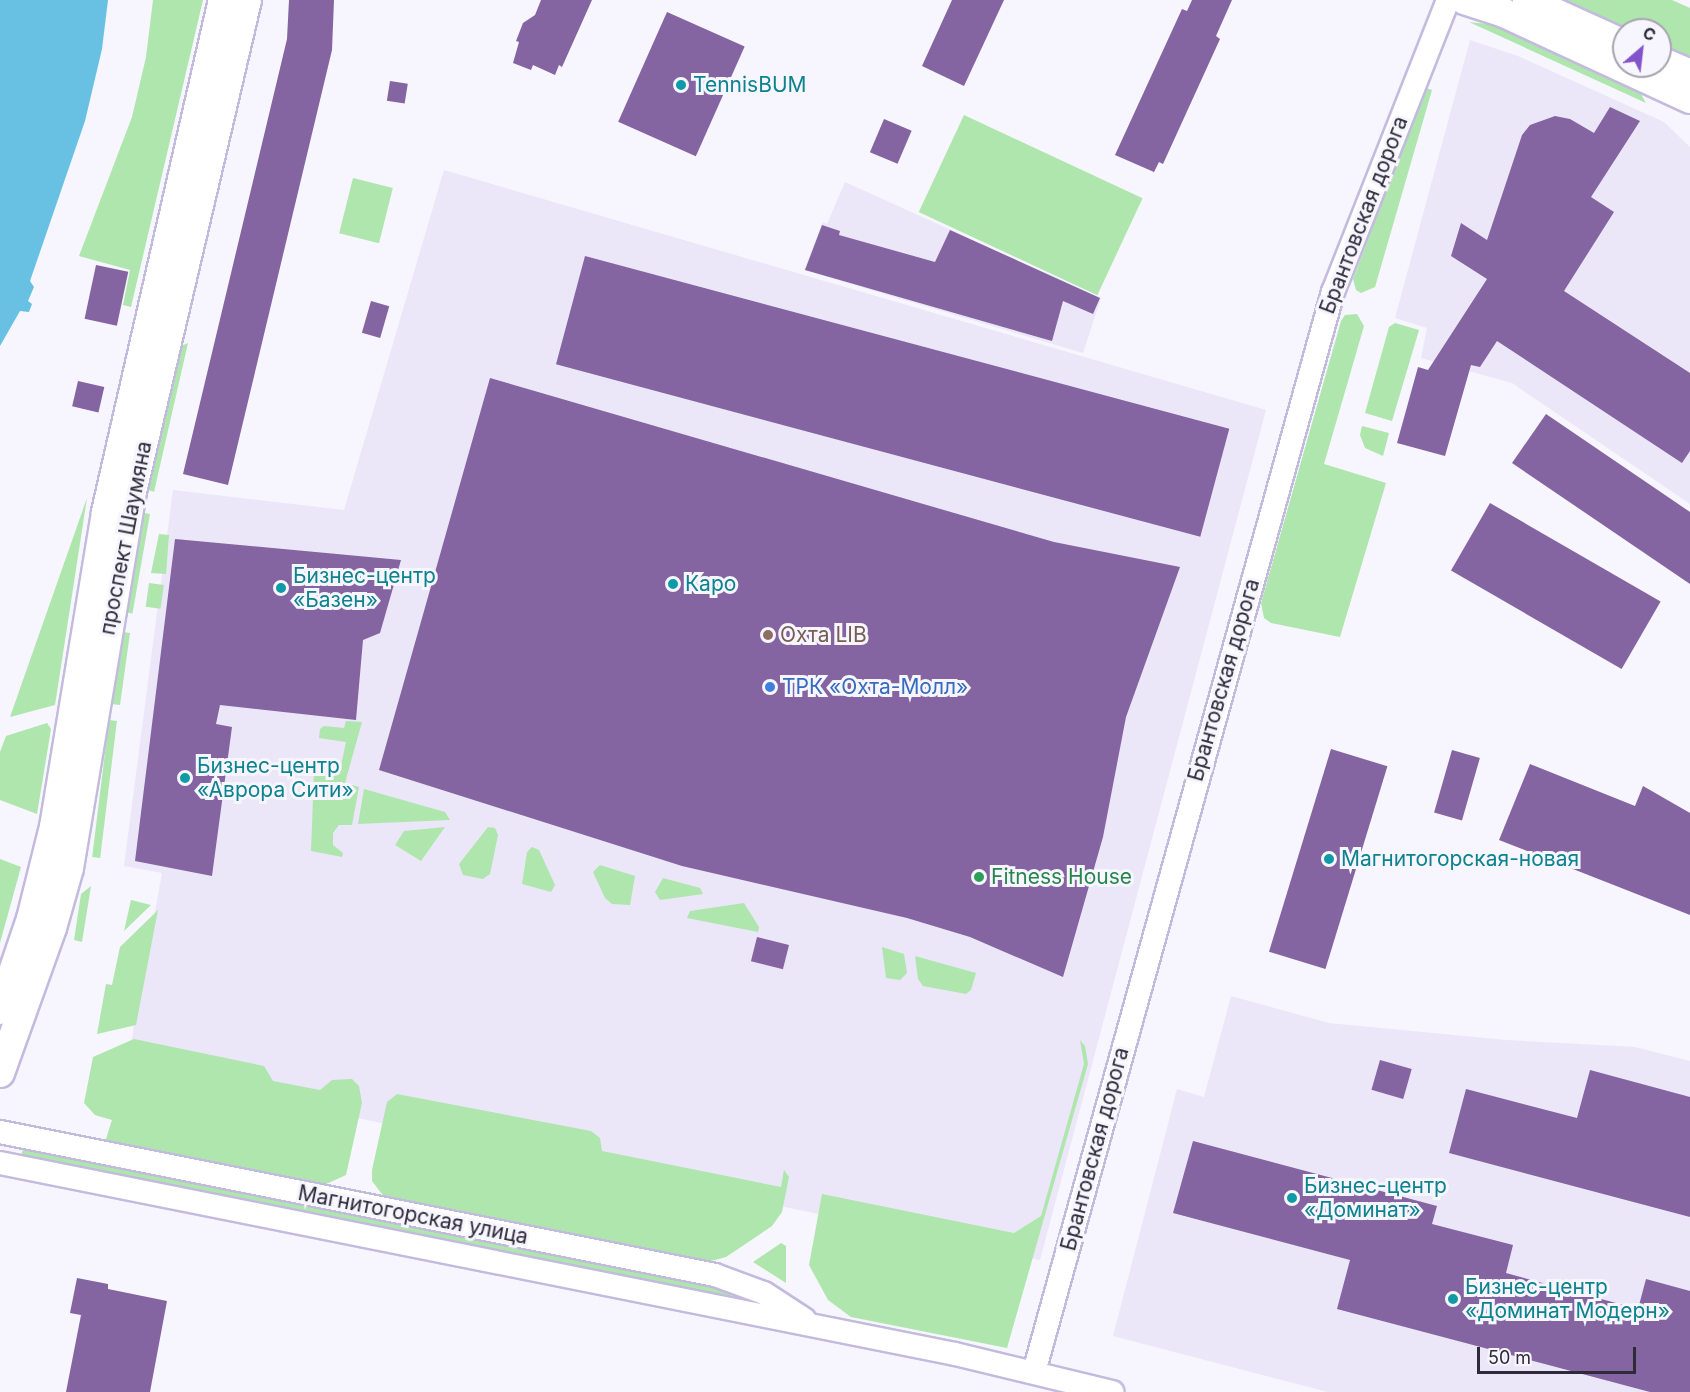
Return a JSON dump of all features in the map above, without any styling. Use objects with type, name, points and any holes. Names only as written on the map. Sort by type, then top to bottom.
[{"type":"street","name":"проспект Шаумяна","points":[[0,1010],[31,919],[54,828],[106,512],[223,0]]},
{"type":"street","name":"проспект Шаумяна","points":[[0,1073],[46,947],[69,868],[131,496],[247,0]]},
{"type":"street","name":"Брантовская дорога","points":[[1034,1372],[1333,292],[1448,0]]},
{"type":"street","points":[[1464,0],[1504,13],[1690,99]]},
{"type":"street","points":[[1527,0],[1612,39]]},
{"type":"street","points":[[1672,67],[1690,75]]},
{"type":"street","name":"Магнитогорская улица","points":[[0,1132],[715,1275],[764,1293],[816,1326]]},
{"type":"street","name":"Магнитогорская улица","points":[[0,1163],[816,1326],[1034,1372],[1112,1392]]},
{"type":"shaded area","points":[[1470,40],[1518,56],[1664,122],[1690,147],[1690,504],[1512,383],[1421,358],[1427,328],[1395,318]]},
{"type":"shaded area","points":[[444,170],[1266,410],[1040,1260],[126,1070],[162,873],[173,875],[124,866],[173,490],[344,510]]},
{"type":"shaded area","points":[[845,182],[1101,298],[1083,353],[804,270],[823,222],[827,224]]},
{"type":"shaded area","points":[[1231,996],[1329,1023],[1506,1040],[1635,1047],[1690,1061],[1690,1392],[1328,1392],[1113,1336],[1177,1089],[1204,1097]]},
{"type":"green space","points":[[153,0],[203,0],[131,307],[123,305],[130,270],[79,256],[132,117],[146,57]]},
{"type":"green space","points":[[1559,0],[1672,0],[1690,8],[1690,60],[1672,52],[1672,18],[1612,18],[1612,24]]},
{"type":"green space","points":[[1469,22],[1496,25],[1638,89],[1646,103]]},
{"type":"green space","points":[[1426,88],[1432,90],[1375,287],[1361,293],[1356,290],[1353,279]]},
{"type":"green space","points":[[964,115],[1143,198],[1097,295],[919,212]]},
{"type":"green space","points":[[353,178],[393,188],[379,243],[339,233]]},
{"type":"green space","points":[[1357,314],[1364,326],[1324,464],[1386,483],[1340,637],[1271,623],[1264,618],[1261,603],[1341,321],[1345,315]]},
{"type":"green space","points":[[1395,323],[1419,330],[1392,421],[1365,413],[1389,327]]},
{"type":"green space","points":[[188,343],[154,492],[146,489],[181,346]]},
{"type":"green space","points":[[1362,426],[1389,433],[1383,456],[1365,448],[1360,435]]},
{"type":"green space","points":[[87,498],[55,705],[10,717]]},
{"type":"green space","points":[[142,513],[150,514],[132,613],[125,612]]},
{"type":"green space","points":[[159,534],[169,535],[166,574],[151,573]]},
{"type":"green space","points":[[149,583],[164,585],[161,609],[146,607]]},
{"type":"green space","points":[[123,632],[130,633],[120,705],[111,704]]},
{"type":"green space","points":[[109,720],[117,721],[100,858],[92,857]]},
{"type":"green space","points":[[346,721],[362,722],[345,783],[359,787],[352,825],[339,825],[333,833],[333,845],[343,853],[342,857],[311,851],[314,771],[339,775],[346,742],[319,738],[320,729],[324,726],[344,728]]},
{"type":"green space","points":[[47,723],[51,729],[37,814],[0,800],[0,752],[6,736]]},
{"type":"green space","points":[[364,789],[445,812],[450,820],[358,824]]},
{"type":"green space","points":[[445,827],[421,861],[395,845],[404,831]]},
{"type":"green space","points":[[488,827],[495,828],[498,835],[490,874],[483,879],[463,875],[459,864]]},
{"type":"green space","points":[[532,847],[539,850],[555,885],[551,892],[522,884],[527,852]]},
{"type":"green space","points":[[0,859],[21,867],[0,943]]},
{"type":"green space","points":[[600,865],[635,876],[630,905],[612,904],[605,898],[593,872]]},
{"type":"green space","points":[[663,878],[700,888],[703,894],[660,900],[655,892]]},
{"type":"green space","points":[[91,886],[82,942],[74,940],[81,894]]},
{"type":"green space","points":[[131,900],[151,905],[124,931]]},
{"type":"green space","points":[[744,903],[759,927],[758,932],[687,918],[690,911]]},
{"type":"green space","points":[[158,910],[136,1025],[97,1034],[106,984],[112,985],[120,947]]},
{"type":"green space","points":[[882,947],[904,954],[907,973],[900,980],[886,978]]},
{"type":"green space","points":[[915,956],[976,973],[971,990],[966,994],[923,986],[918,979]]},
{"type":"green space","points":[[134,1039],[264,1066],[273,1081],[320,1090],[332,1080],[352,1079],[359,1086],[362,1103],[346,1175],[324,1185],[105,1142],[112,1120],[95,1115],[84,1103],[93,1057]]},
{"type":"green space","points":[[1080,1040],[1085,1046],[1088,1064],[1007,1348],[851,1317],[828,1300],[809,1265],[822,1194],[1014,1233],[1041,1216],[1084,1064]]},
{"type":"green space","points":[[397,1094],[591,1131],[600,1138],[602,1151],[781,1187],[784,1170],[789,1177],[782,1212],[772,1226],[726,1257],[707,1262],[385,1198],[372,1181],[372,1170],[387,1102]]},
{"type":"green space","points":[[23,1149],[731,1291],[732,1294],[729,1297],[21,1156]]},
{"type":"green space","points":[[781,1243],[786,1246],[786,1283],[753,1262]]},
{"type":"water","points":[[0,0],[108,0],[102,49],[85,121],[30,281],[34,287],[28,301],[32,304],[29,312],[20,311],[0,346]]},
{"type":"building","points":[[289,0],[334,0],[332,50],[228,485],[183,474],[287,39]]},
{"type":"building","points":[[541,0],[592,0],[562,67],[559,65],[555,75],[533,65],[531,70],[513,63],[519,42],[516,41],[523,23],[535,15]]},
{"type":"building","points":[[952,0],[1004,0],[964,86],[922,66]]},
{"type":"building","points":[[1192,0],[1232,0],[1216,36],[1220,39],[1163,164],[1159,162],[1154,172],[1115,155],[1182,9],[1187,11]]},
{"type":"building","name":"TennisBUM","points":[[667,12],[745,47],[696,156],[618,122]]},
{"type":"building","points":[[390,81],[408,84],[405,104],[387,101]]},
{"type":"building","points":[[1610,107],[1640,121],[1591,197],[1614,212],[1564,291],[1690,373],[1690,451],[1682,463],[1497,341],[1480,367],[1471,365],[1445,456],[1397,443],[1418,367],[1428,370],[1487,279],[1451,256],[1461,223],[1487,240],[1522,135],[1530,125],[1555,116],[1570,119],[1594,133]]},
{"type":"building","points":[[884,119],[912,131],[898,164],[870,152]]},
{"type":"building","points":[[822,225],[840,231],[839,235],[935,262],[950,230],[1100,298],[1093,314],[1063,301],[1052,341],[805,270]]},
{"type":"building","points":[[585,256],[1229,429],[1200,537],[556,364]]},
{"type":"building","points":[[96,265],[128,272],[117,326],[85,319]]},
{"type":"building","points":[[371,301],[389,306],[380,338],[362,333]]},
{"type":"building","name":"ТРК «Охта-Молл»","points":[[490,378],[1054,542],[1180,567],[1126,717],[1103,837],[1063,977],[970,937],[907,918],[682,866],[379,770]]},
{"type":"building","points":[[78,381],[104,387],[98,412],[72,406]]},
{"type":"building","points":[[1546,414],[1690,512],[1690,584],[1512,463]]},
{"type":"building","points":[[1490,503],[1661,602],[1622,669],[1451,571]]},
{"type":"building","name":"Бизнес-центр «Аврора Сити»","points":[[175,539],[401,560],[380,633],[363,640],[356,720],[220,705],[216,724],[232,727],[212,876],[135,861]]},
{"type":"building","name":"Магнитогорская-новая","points":[[1331,749],[1387,766],[1325,969],[1269,952]]},
{"type":"building","points":[[1452,750],[1480,758],[1462,820],[1434,812]]},
{"type":"building","points":[[1530,764],[1635,806],[1643,786],[1690,813],[1690,915],[1499,840]]},
{"type":"building","points":[[757,937],[789,945],[783,969],[751,961]]},
{"type":"building","points":[[1380,1060],[1412,1069],[1403,1099],[1371,1090]]},
{"type":"building","points":[[1590,1070],[1690,1097],[1690,1217],[1449,1153],[1466,1089],[1577,1118]]},
{"type":"building","points":[[1193,1141],[1437,1206],[1432,1224],[1513,1245],[1506,1273],[1638,1309],[1646,1279],[1690,1291],[1690,1392],[1650,1392],[1337,1309],[1350,1260],[1173,1213]]},
{"type":"building","points":[[77,1278],[108,1284],[108,1289],[167,1301],[150,1392],[66,1392],[81,1315],[70,1313]]},
{"type":"place","name":"TennisBUM","points":[[681,85]]},
{"type":"place","name":"Каро","points":[[673,584]]},
{"type":"place","name":"Бизнес-центр «Базен»","points":[[281,588]]},
{"type":"place","name":"Охта LIB","points":[[768,635]]},
{"type":"place","name":"ТРК «Охта-Молл»","points":[[770,687]]},
{"type":"place","name":"Бизнес-центр «Аврора Сити»","points":[[185,778]]},
{"type":"place","name":"Магнитогорская-новая","points":[[1329,859]]},
{"type":"place","name":"Fitness House","points":[[979,877]]},
{"type":"place","name":"Бизнес-центр «Доминат»","points":[[1292,1198]]},
{"type":"place","name":"Бизнес-центр «Доминат Модерн»","points":[[1453,1299]]}]
